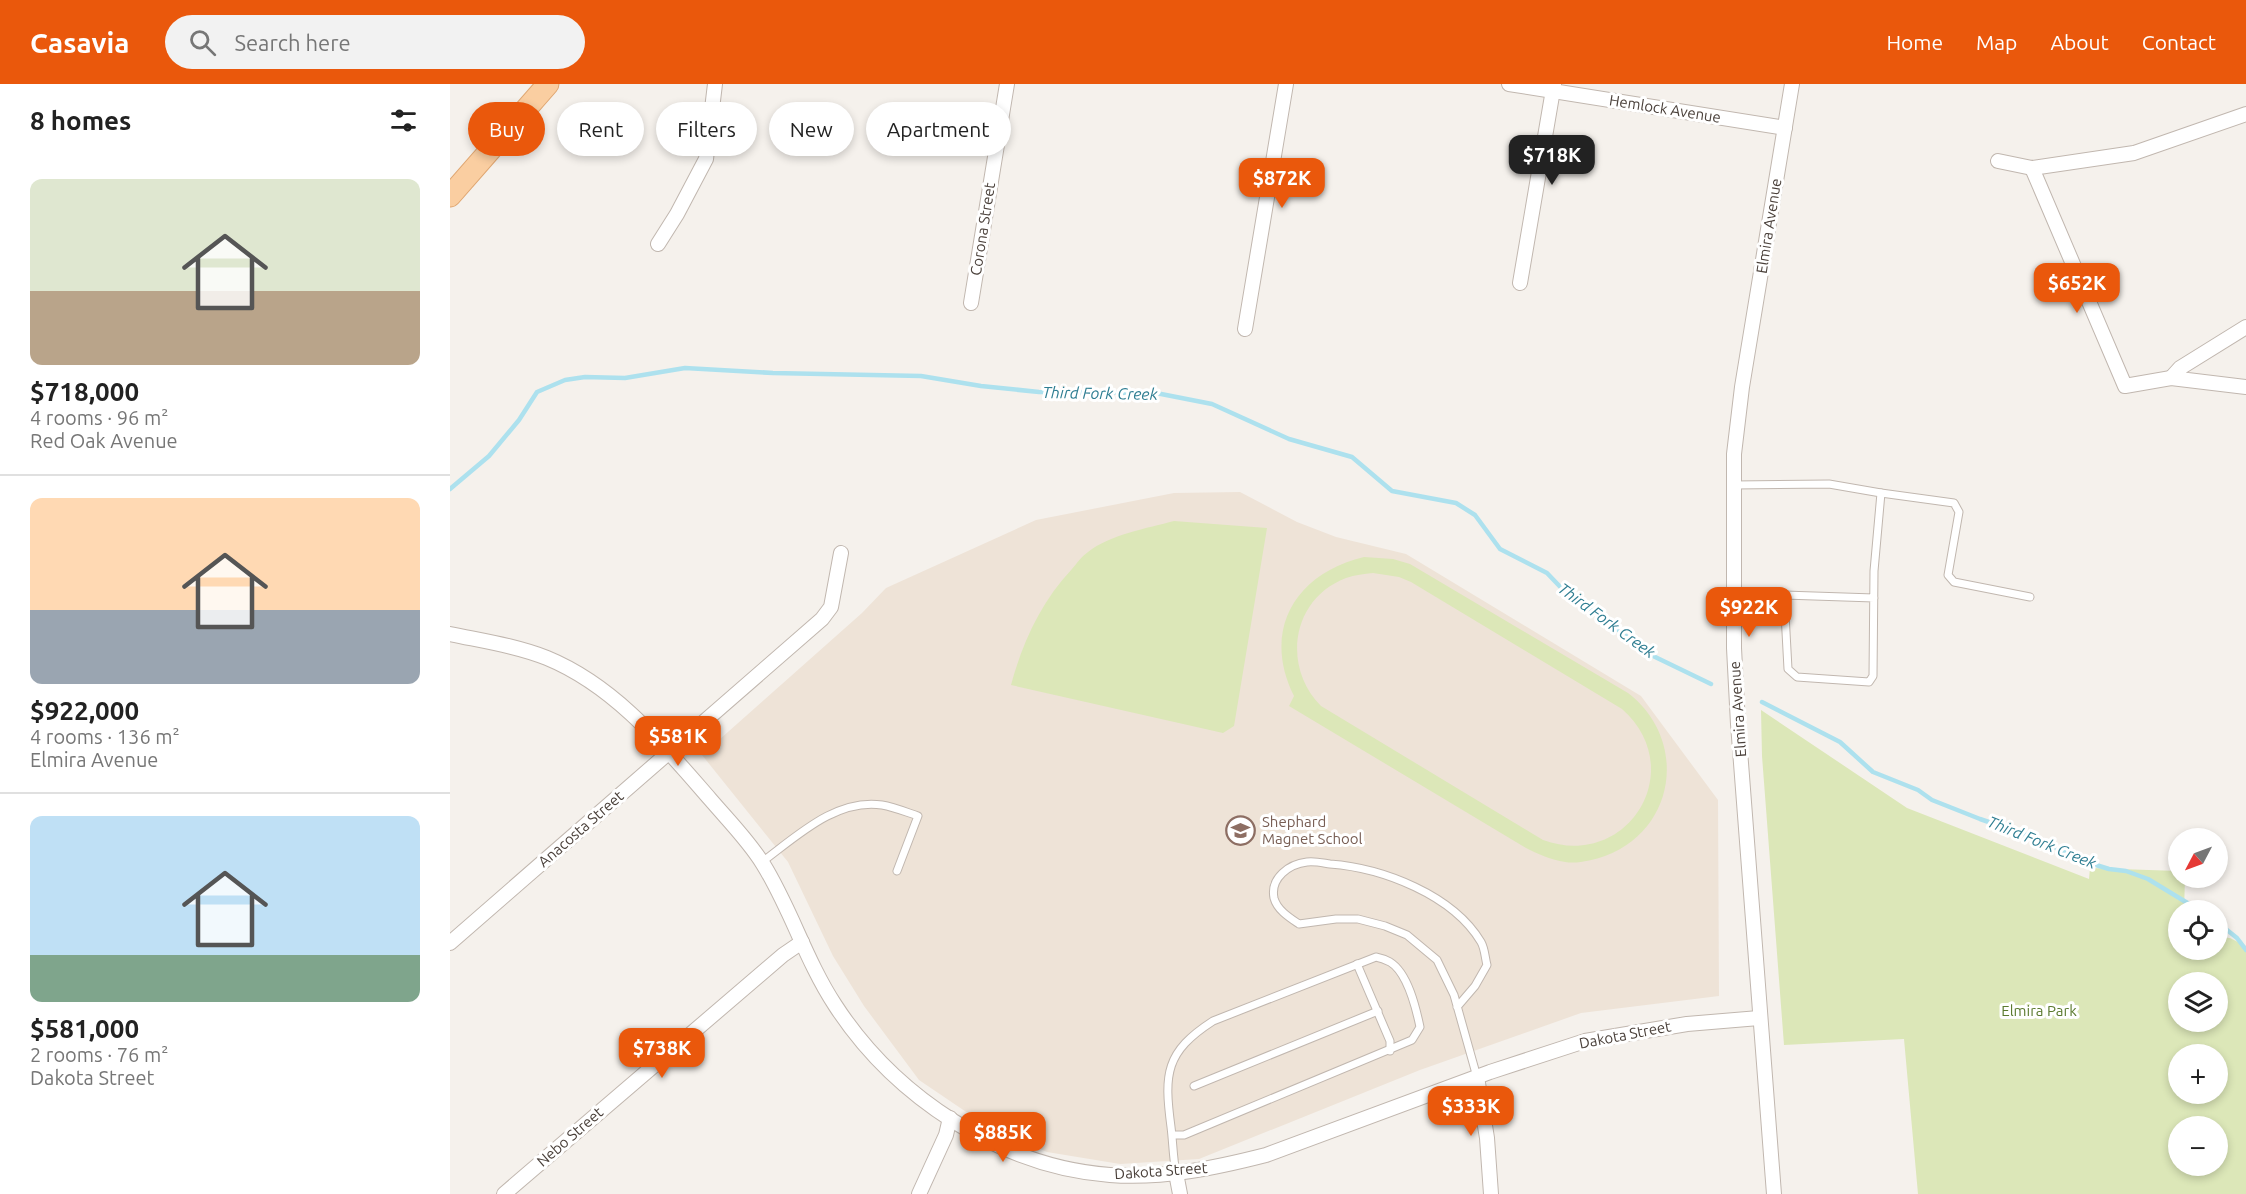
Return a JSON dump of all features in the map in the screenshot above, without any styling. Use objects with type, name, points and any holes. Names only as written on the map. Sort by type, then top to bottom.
[{"type":"main road","points":[[450,196],[548,84]]},
{"type":"street","points":[[657,244],[677,214],[706,159],[715,84]]},
{"type":"street","name":"Corona Street","points":[[971,303],[1007,84]]},
{"type":"street","points":[[1245,328],[1286,84]]},
{"type":"street","name":"Hemlock Avenue","points":[[1509,84],[1553,87],[1785,128]]},
{"type":"street","name":"Elmira Avenue","points":[[1774,1194],[1738,724],[1733,594],[1733,486],[1734,454],[1742,387],[1792,84]]},
{"type":"street","points":[[1520,282],[1553,87]]},
{"type":"street","points":[[1998,161],[2032,168],[2134,153],[2246,114]]},
{"type":"street","points":[[2032,168],[2125,386],[2171,378],[2246,387]]},
{"type":"street","points":[[2171,378],[2180,368],[2246,327]]},
{"type":"street","name":"Anacosta Street","points":[[450,943],[822,619],[831,607],[841,553]]},
{"type":"street","name":"Dakota Street","points":[[450,634],[525,650],[550,659],[608,695],[650,730],[762,862],[822,982],[861,1042],[901,1083],[950,1118],[1003,1147],[1072,1170],[1110,1175],[1176,1173],[1232,1164],[1266,1155],[1478,1077],[1585,1041],[1687,1024],[1760,1018]]},
{"type":"street","name":"Nebo Street","points":[[504,1194],[783,955],[802,942]]},
{"type":"street","points":[[1478,1077],[1487,1138],[1491,1194]]},
{"type":"street","points":[[919,1194],[946,1135],[950,1118]]},
{"type":"street","points":[[1176,1173],[1180,1194]]},
{"type":"lane","points":[[1733,486],[1829,484],[1954,503],[1959,512],[1948,575],[1954,582],[2030,597]]},
{"type":"lane","points":[[1784,595],[1788,669],[1797,677],[1869,682],[1873,676],[1874,598],[1881,493]]},
{"type":"lane","points":[[1733,594],[1874,598]]},
{"type":"lane","points":[[762,862],[822,819],[856,805],[882,805],[918,816],[897,871]]},
{"type":"lane","points":[[1457,1007],[1487,965],[1483,944],[1468,926],[1422,890],[1387,874],[1357,866],[1307,862],[1287,868],[1276,880],[1274,898],[1285,915],[1299,924],[1336,919],[1358,919],[1385,926],[1407,935],[1437,960],[1454,995],[1457,1007],[1478,1077]]},
{"type":"lane","points":[[1172,1135],[1184,1135],[1412,1040],[1420,1027],[1415,1006],[1402,973],[1391,963],[1376,957],[1213,1021],[1192,1035],[1177,1053],[1167,1078],[1172,1135],[1176,1173]]},
{"type":"lane","points":[[1357,964],[1390,1041],[1389,1051]]},
{"type":"lane","points":[[1194,1086],[1378,1011]]},
{"type":"shaded area","name":"Shephard Magnet School","points":[[1240,492],[1297,522],[1336,537],[1406,554],[1641,696],[1718,800],[1719,996],[1581,1013],[1420,1070],[1199,1159],[1120,1164],[1047,1152],[984,1124],[919,1080],[864,1006],[833,956],[788,862],[702,755],[862,613],[886,588],[1036,520],[1174,493]]},
{"type":"green space","points":[[1174,521],[1267,528],[1234,726],[1223,733],[1011,685],[1034,623],[1051,595],[1082,558],[1107,541]]},
{"type":"green space","points":[[1364,557],[1393,559],[1410,564],[1628,693],[1647,712],[1660,734],[1666,758],[1666,782],[1660,805],[1647,826],[1629,843],[1605,856],[1565,862],[1540,855],[1289,706],[1294,696],[1285,672],[1281,649],[1284,627],[1291,608],[1303,591],[1320,576],[1340,565]],"holes":[[[1373,573],[1399,577],[1411,582],[1622,709],[1642,733],[1650,759],[1649,785],[1640,809],[1623,828],[1601,841],[1574,846],[1543,840],[1321,706],[1309,690],[1301,672],[1297,654],[1298,635],[1313,601],[1328,588],[1356,575]]]},
{"type":"green space","name":"Elmira Park","points":[[1761,710],[1907,808],[2089,879],[2090,868],[2168,871],[2168,888],[2185,888],[2184,900],[2168,900],[2168,960],[2228,960],[2228,938],[2246,946],[2246,1194],[1918,1194],[1904,1039],[1784,1045],[1762,756]]},
{"type":"waterway","name":"Third Fork Creek","points":[[450,489],[489,456],[519,420],[537,392],[565,380],[585,377],[625,378],[685,368],[773,373],[921,376],[981,386],[1039,392],[1156,393],[1212,404],[1289,439],[1352,457],[1392,491],[1456,503],[1475,515],[1500,549],[1547,573],[1568,595],[1596,613],[1651,655],[1711,684]]},
{"type":"waterway","name":"Third Fork Creek","points":[[1762,702],[1840,742],[1873,772],[1918,790],[1932,800],[2038,839],[2083,861],[2109,869],[2126,871],[2148,879],[2183,900]]},
{"type":"waterway","name":"Third Fork Creek","points":[[2228,931],[2246,950]]},
{"type":"place","name":"Shephard Magnet School","points":[[1241,831]]}]
